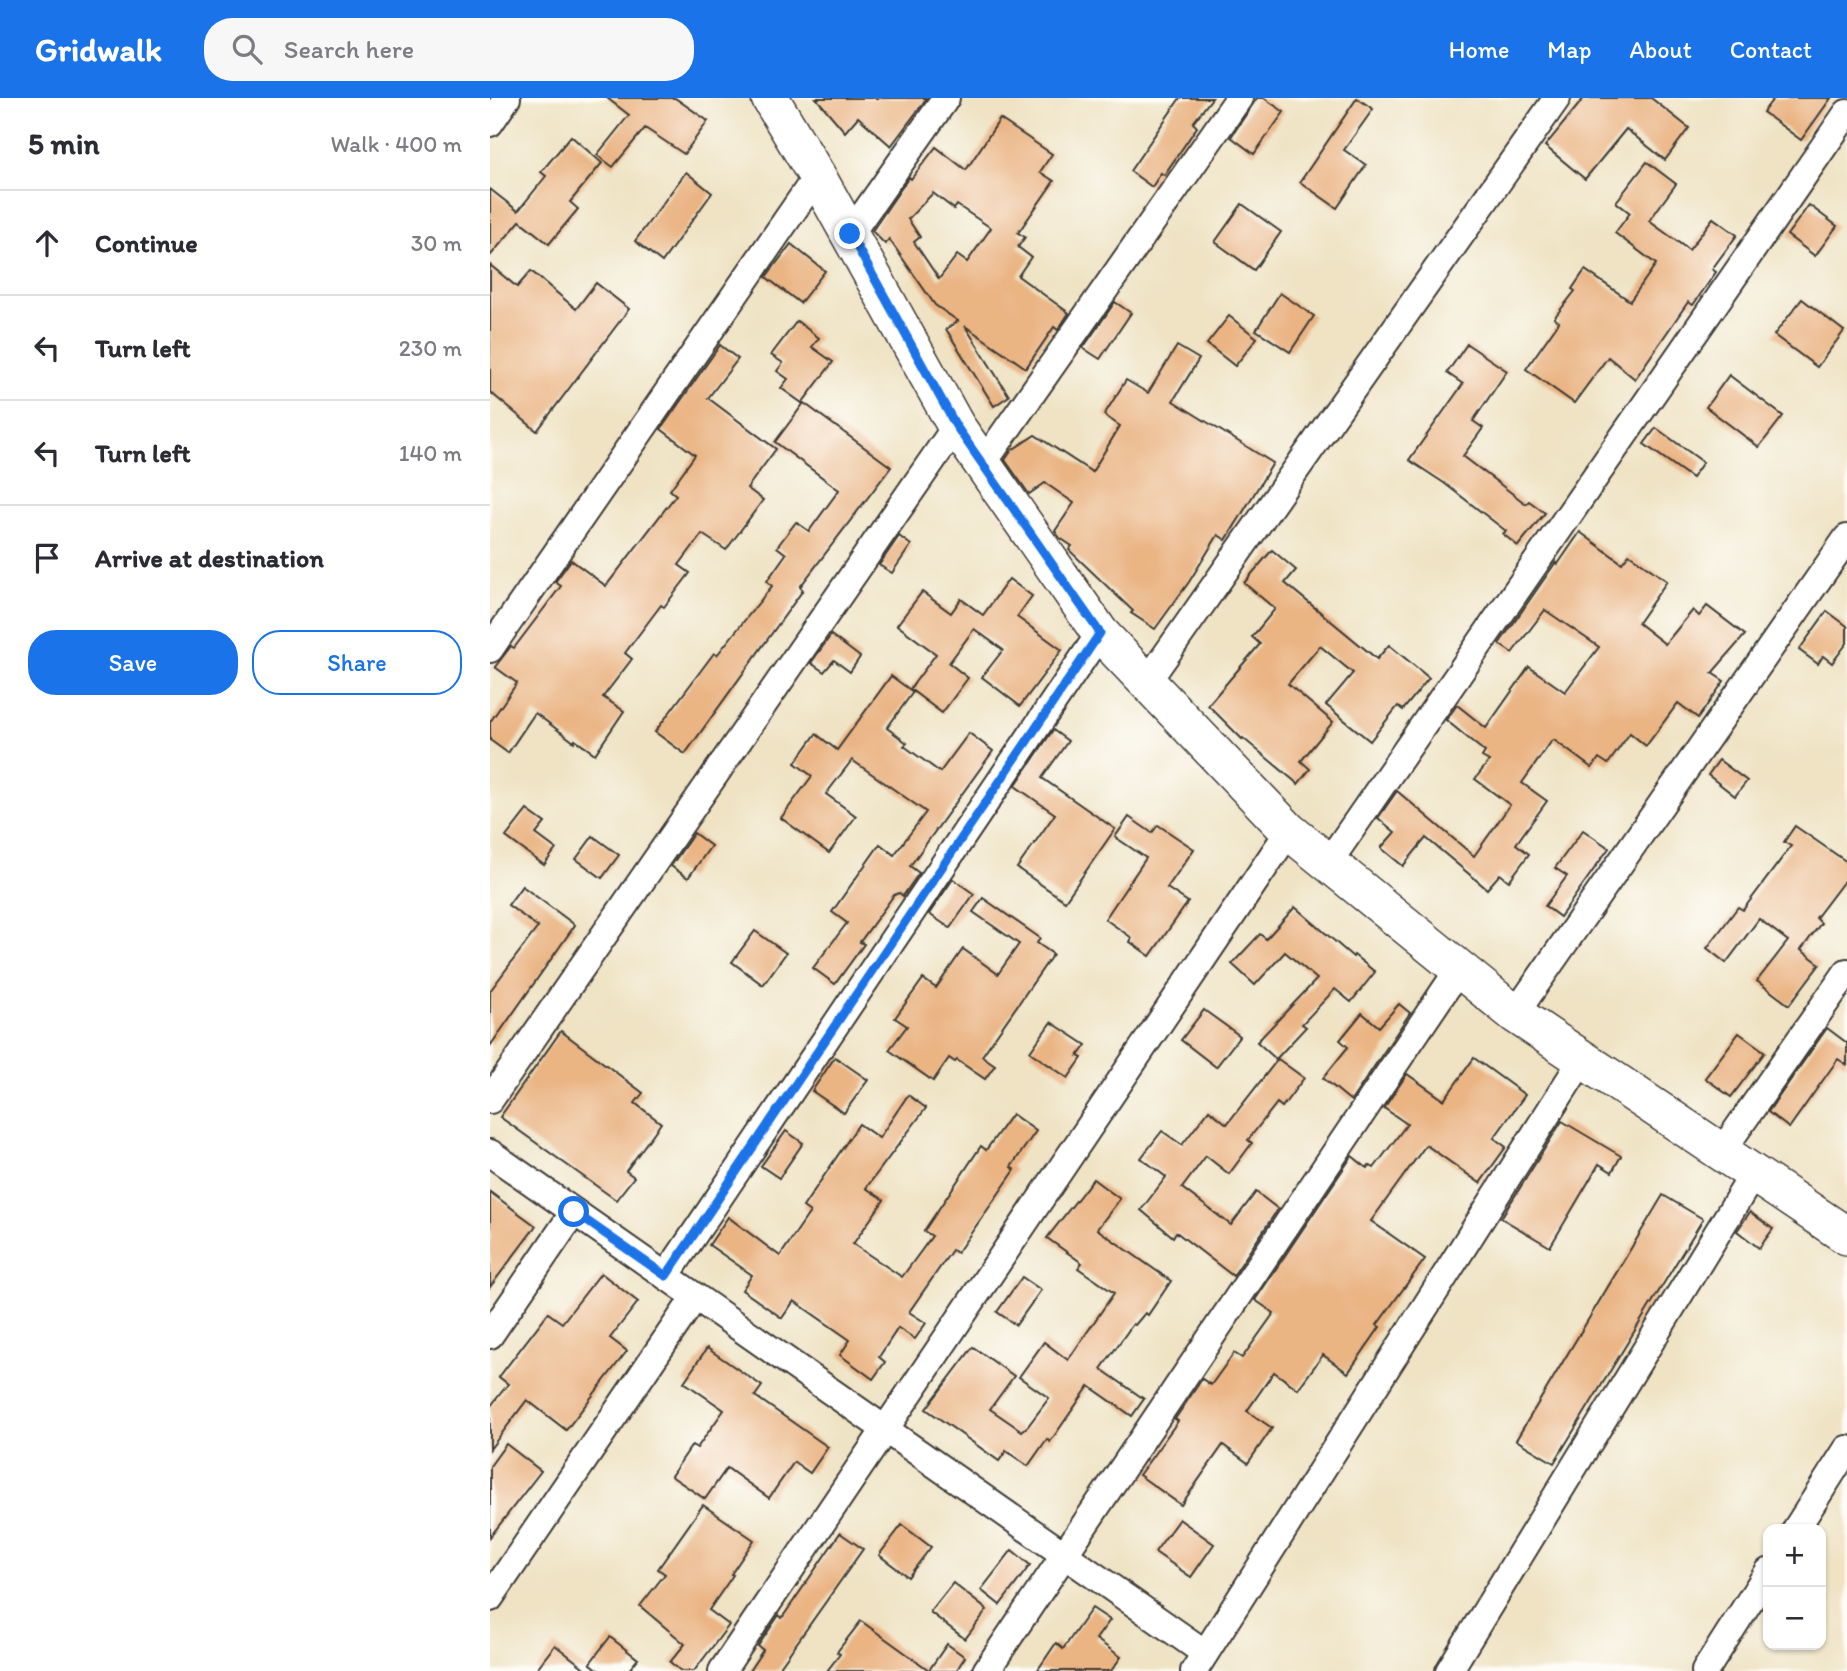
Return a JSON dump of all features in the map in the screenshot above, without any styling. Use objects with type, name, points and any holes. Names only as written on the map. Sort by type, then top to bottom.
[{"type":"street","points":[[490,123],[507,98]]},
{"type":"street","points":[[770,98],[850,234],[956,426],[1100,633],[1289,831],[1459,969],[1515,1014],[1847,1236]]},
{"type":"street","points":[[850,234],[946,98]]},
{"type":"street","points":[[982,465],[1239,98]]},
{"type":"street","points":[[1147,682],[1557,98]]},
{"type":"street","points":[[1328,863],[1847,113]]},
{"type":"street","points":[[490,649],[817,176]]},
{"type":"street","points":[[490,1100],[956,426]]},
{"type":"street","points":[[1515,1014],[1847,538]]},
{"type":"street","points":[[666,1276],[1100,633]]},
{"type":"street","points":[[722,1671],[1289,831]]},
{"type":"street","points":[[986,1671],[1459,969]]},
{"type":"street","points":[[1722,1152],[1847,972]]},
{"type":"street","points":[[490,1153],[1065,1555],[1199,1662],[1582,1060]]},
{"type":"street","points":[[1449,1671],[1754,1173]]},
{"type":"street","points":[[490,1335],[574,1212]]},
{"type":"street","points":[[490,1598],[695,1297]]},
{"type":"street","points":[[1799,1524],[1847,1449]]},
{"type":"street","points":[[1705,1671],[1763,1580]]},
{"type":"building","points":[[607,98],[675,98],[708,121],[684,154],[645,128],[613,167],[597,155],[629,115]]},
{"type":"building","points":[[816,98],[927,98],[891,146],[858,117],[845,132]]},
{"type":"building","points":[[1180,98],[1212,98],[1193,123],[1197,127],[1164,175],[1161,173],[1152,187],[1130,171]]},
{"type":"building","points":[[1257,98],[1264,98],[1284,112],[1254,154],[1231,137]]},
{"type":"building","points":[[1357,98],[1373,109],[1344,150],[1366,165],[1337,208],[1300,182]]},
{"type":"building","points":[[1584,98],[1651,98],[1689,128],[1665,160],[1626,129],[1585,179],[1545,146]]},
{"type":"building","points":[[1774,98],[1831,98],[1801,140],[1763,112]]},
{"type":"building","points":[[1000,119],[1052,154],[1040,172],[1054,181],[1018,233],[1025,237],[1018,247],[1031,257],[1018,276],[1069,313],[1058,330],[1054,327],[1026,368],[965,326],[1009,396],[994,406],[946,329],[958,321],[935,305],[889,239],[885,244],[872,231],[909,177],[911,179],[936,147],[966,170]],"holes":[[[933,193],[954,209],[957,205],[991,228],[967,262],[957,255],[939,279],[914,242],[920,237],[908,219]]]},
{"type":"building","points":[[571,136],[602,163],[570,202],[578,209],[549,244],[520,221],[490,256],[490,189],[518,211],[546,176],[541,172]]},
{"type":"building","points":[[1647,162],[1676,184],[1649,221],[1689,250],[1713,218],[1737,235],[1712,269],[1716,272],[1693,305],[1688,302],[1635,379],[1608,357],[1574,403],[1526,369],[1559,322],[1554,318],[1575,291],[1572,289],[1585,270],[1630,301],[1656,264],[1615,233],[1630,213],[1616,202]]},
{"type":"building","points":[[686,172],[712,193],[662,262],[635,241]]},
{"type":"building","points":[[1242,204],[1281,232],[1254,270],[1215,242]]},
{"type":"building","points":[[1809,205],[1837,226],[1815,256],[1787,235]]},
{"type":"building","points":[[791,244],[825,271],[800,303],[766,277]]},
{"type":"building","points":[[490,265],[517,287],[531,271],[576,309],[596,283],[629,309],[537,431],[490,392]]},
{"type":"building","points":[[1280,293],[1314,316],[1290,352],[1256,330]]},
{"type":"building","points":[[1802,299],[1844,331],[1817,367],[1774,335]]},
{"type":"building","points":[[1115,302],[1131,313],[1100,359],[1083,348]]},
{"type":"building","points":[[1229,316],[1257,338],[1235,366],[1207,344]]},
{"type":"building","points":[[797,321],[819,338],[812,347],[833,362],[802,403],[781,388],[788,379],[777,371],[783,363],[771,355]]},
{"type":"building","points":[[1467,344],[1507,371],[1473,421],[1483,428],[1463,456],[1526,504],[1529,501],[1545,513],[1518,546],[1503,534],[1506,531],[1444,483],[1409,460],[1463,384],[1447,373]]},
{"type":"building","points":[[720,345],[738,359],[708,398],[776,449],[747,488],[763,500],[726,550],[702,534],[679,565],[690,573],[664,607],[661,605],[625,653],[632,659],[603,697],[624,711],[595,754],[535,713],[508,753],[490,740],[490,722],[517,683],[495,667],[511,646],[514,648],[561,586],[555,582],[571,560],[606,586],[676,495],[670,490],[695,455],[661,429]]},
{"type":"building","points":[[1177,346],[1199,359],[1173,401],[1273,463],[1226,540],[1218,535],[1155,629],[1131,613],[1133,611],[1069,550],[1072,546],[1055,531],[1074,503],[1045,483],[1029,494],[1005,460],[1012,450],[1035,435],[1092,472],[1120,426],[1104,415],[1126,380],[1148,393]]},
{"type":"building","points":[[1729,375],[1783,416],[1759,447],[1706,407]]},
{"type":"building","points":[[804,403],[891,467],[800,587],[803,590],[685,754],[655,732],[714,653],[717,655],[772,586],[767,581],[786,554],[777,547],[796,522],[809,531],[839,490],[775,442]]},
{"type":"building","points":[[1656,428],[1703,462],[1692,478],[1644,444]]},
{"type":"building","points":[[1580,532],[1622,563],[1629,554],[1667,581],[1638,623],[1665,644],[1693,610],[1699,616],[1707,606],[1745,635],[1712,673],[1724,681],[1698,718],[1678,703],[1646,746],[1630,733],[1608,764],[1599,758],[1592,768],[1554,740],[1551,742],[1522,783],[1547,801],[1516,844],[1529,854],[1509,881],[1500,874],[1487,889],[1426,838],[1403,866],[1381,848],[1395,832],[1378,818],[1397,791],[1474,856],[1510,805],[1475,779],[1489,761],[1482,757],[1485,752],[1446,720],[1457,705],[1486,728],[1529,667],[1565,692],[1599,647],[1545,610],[1512,653],[1499,644]]},
{"type":"building","points":[[899,536],[911,545],[892,573],[879,565]]},
{"type":"building","points":[[1272,550],[1296,570],[1285,583],[1377,659],[1389,645],[1429,678],[1403,710],[1398,706],[1370,741],[1326,705],[1353,673],[1320,646],[1288,684],[1333,722],[1301,761],[1310,769],[1298,784],[1242,739],[1208,705],[1260,644],[1252,637],[1275,609],[1244,583]]},
{"type":"building","points":[[1009,579],[1032,596],[1017,617],[1062,650],[1020,706],[982,677],[1003,650],[974,629],[949,663],[968,678],[942,713],[910,689],[936,654],[897,625],[922,592],[951,613],[961,599],[983,615]]},
{"type":"building","points":[[1827,611],[1847,626],[1847,643],[1832,663],[1823,656],[1818,664],[1799,650]]},
{"type":"building","points":[[831,635],[860,657],[850,672],[834,660],[824,672],[811,663]]},
{"type":"building","points":[[891,676],[913,692],[887,728],[907,743],[904,746],[940,772],[969,733],[993,751],[910,866],[919,873],[903,896],[899,893],[894,895],[860,942],[864,944],[835,984],[813,968],[847,923],[832,912],[880,844],[894,855],[926,812],[852,760],[826,794],[856,816],[829,853],[781,818],[812,776],[795,763],[816,734],[837,750]]},
{"type":"building","points":[[1053,730],[1068,741],[1042,778],[1115,829],[1065,901],[1017,868],[1055,814],[1015,786]]},
{"type":"building","points":[[1719,760],[1747,781],[1735,796],[1708,775]]},
{"type":"building","points":[[527,810],[545,823],[536,834],[556,849],[544,865],[506,837]]},
{"type":"building","points":[[1129,817],[1152,833],[1158,825],[1194,849],[1167,888],[1188,902],[1150,956],[1130,942],[1132,938],[1105,919],[1146,858],[1115,837]]},
{"type":"building","points":[[1795,826],[1847,862],[1847,877],[1816,918],[1821,923],[1801,950],[1820,964],[1789,1005],[1757,981],[1788,941],[1759,919],[1726,963],[1707,948],[1738,907],[1743,910],[1791,846],[1784,842]]},
{"type":"building","points":[[1583,830],[1609,848],[1560,917],[1545,906],[1567,876],[1555,868]]},
{"type":"building","points":[[694,833],[711,846],[688,878],[671,866]]},
{"type":"building","points":[[593,836],[619,855],[602,878],[576,859]]},
{"type":"building","points":[[953,879],[974,894],[950,928],[929,914]]},
{"type":"building","points":[[522,886],[575,925],[490,1046],[490,991],[538,927],[508,905]]},
{"type":"building","points":[[983,898],[1040,938],[1037,943],[1053,954],[982,1056],[995,1065],[985,1079],[957,1060],[955,1062],[949,1058],[933,1081],[889,1050],[907,1026],[895,1018],[923,979],[936,988],[963,949],[998,974],[1019,944],[973,912]]},
{"type":"building","points":[[1295,907],[1353,957],[1354,955],[1375,972],[1351,1002],[1335,989],[1302,1024],[1306,1027],[1276,1059],[1257,1042],[1317,979],[1285,952],[1255,985],[1232,964],[1260,934],[1266,939]]},
{"type":"building","points":[[755,931],[786,953],[763,985],[732,962]]},
{"type":"building","points":[[1399,1004],[1410,1013],[1351,1101],[1323,1078],[1348,1047],[1340,1040],[1362,1013],[1379,1027]]},
{"type":"building","points":[[1204,1010],[1240,1036],[1216,1067],[1181,1040]]},
{"type":"building","points":[[1051,1022],[1086,1045],[1078,1056],[1082,1058],[1068,1078],[1030,1052]]},
{"type":"building","points":[[1827,1028],[1847,1043],[1847,1065],[1838,1059],[1789,1128],[1768,1112]]},
{"type":"building","points":[[561,1031],[643,1093],[635,1103],[661,1123],[626,1171],[634,1177],[616,1200],[500,1117]]},
{"type":"building","points":[[1739,1033],[1765,1052],[1731,1097],[1705,1078]]},
{"type":"building","points":[[835,1057],[868,1080],[844,1113],[812,1091]]},
{"type":"building","points":[[1474,1058],[1525,1095],[1494,1138],[1506,1147],[1480,1183],[1426,1145],[1371,1221],[1425,1259],[1377,1325],[1380,1327],[1348,1373],[1323,1355],[1298,1389],[1274,1372],[1247,1411],[1272,1428],[1248,1463],[1223,1445],[1181,1505],[1139,1475],[1178,1421],[1175,1419],[1202,1379],[1211,1385],[1234,1353],[1242,1358],[1274,1313],[1255,1300],[1352,1156],[1367,1168],[1369,1165],[1374,1168],[1407,1124],[1384,1108],[1407,1074],[1444,1100]]},
{"type":"building","points":[[1278,1059],[1304,1078],[1282,1107],[1277,1103],[1248,1140],[1252,1143],[1229,1174],[1206,1156],[1182,1188],[1231,1225],[1256,1192],[1278,1209],[1233,1276],[1176,1232],[1173,1237],[1141,1210],[1166,1177],[1141,1158],[1162,1131],[1182,1145],[1209,1110],[1227,1124]]},
{"type":"building","points":[[908,1095],[926,1108],[866,1188],[884,1200],[853,1244],[902,1277],[932,1236],[924,1231],[981,1146],[986,1150],[1012,1114],[1036,1131],[1011,1167],[1015,1170],[988,1209],[957,1253],[952,1250],[909,1312],[926,1323],[915,1339],[898,1328],[879,1357],[885,1362],[873,1379],[840,1355],[850,1340],[794,1301],[782,1318],[742,1290],[752,1275],[709,1245],[728,1217],[780,1256],[810,1212],[803,1207],[859,1124],[879,1138]]},
{"type":"building","points":[[1562,1121],[1621,1156],[1612,1172],[1599,1164],[1550,1247],[1501,1218]]},
{"type":"building","points":[[786,1131],[803,1143],[779,1178],[761,1166]]},
{"type":"building","points":[[1093,1179],[1120,1199],[1097,1229],[1171,1281],[1148,1315],[1145,1313],[1133,1324],[1101,1369],[1144,1399],[1132,1416],[1089,1386],[1050,1442],[1047,1439],[1028,1466],[1006,1451],[999,1461],[926,1409],[973,1347],[1014,1376],[990,1409],[1022,1431],[1049,1398],[1019,1377],[1044,1342],[1068,1360],[1114,1293],[1078,1268],[1082,1263],[1047,1238]]},
{"type":"building","points":[[490,1192],[536,1226],[490,1287]]},
{"type":"building","points":[[1663,1195],[1703,1219],[1554,1463],[1516,1440]]},
{"type":"building","points":[[1750,1212],[1773,1229],[1759,1248],[1737,1231]]},
{"type":"building","points":[[601,1273],[638,1302],[610,1338],[627,1351],[566,1430],[527,1400],[490,1449],[490,1407],[508,1384],[499,1377],[548,1313],[562,1323]]},
{"type":"building","points":[[1022,1277],[1041,1290],[1016,1325],[997,1312]]},
{"type":"building","points":[[707,1348],[762,1386],[755,1396],[828,1447],[810,1473],[794,1462],[769,1498],[727,1468],[705,1499],[671,1476],[692,1445],[697,1448],[724,1410],[684,1382]]},
{"type":"building","points":[[506,1444],[541,1471],[490,1537],[490,1466]]},
{"type":"building","points":[[703,1505],[754,1540],[709,1610],[729,1625],[694,1671],[681,1671],[670,1662],[685,1644],[640,1606],[665,1574],[658,1569]]},
{"type":"building","points":[[1179,1519],[1214,1544],[1191,1577],[1155,1552]]},
{"type":"building","points":[[902,1525],[931,1547],[908,1577],[879,1555]]},
{"type":"building","points":[[840,1533],[863,1549],[777,1671],[749,1671],[763,1650],[758,1646],[779,1615],[782,1618]]},
{"type":"building","points":[[1012,1550],[1030,1565],[1000,1605],[981,1590]]},
{"type":"building","points":[[953,1583],[987,1610],[965,1639],[930,1612]]},
{"type":"building","points":[[1092,1608],[1110,1620],[1096,1639],[1121,1657],[1111,1671],[1037,1671],[1056,1643],[1063,1649]]},
{"type":"building","points":[[861,1621],[929,1670],[947,1644],[965,1657],[956,1671],[827,1671],[840,1654],[837,1652]]},
{"type":"building","points":[[610,1637],[638,1659],[628,1671],[600,1671],[590,1663]]},
{"type":"building","points":[[555,1645],[588,1671],[535,1671]]},
{"type":"route","points":[[574,1212],[666,1276],[1100,633],[956,426],[850,234]]}]
